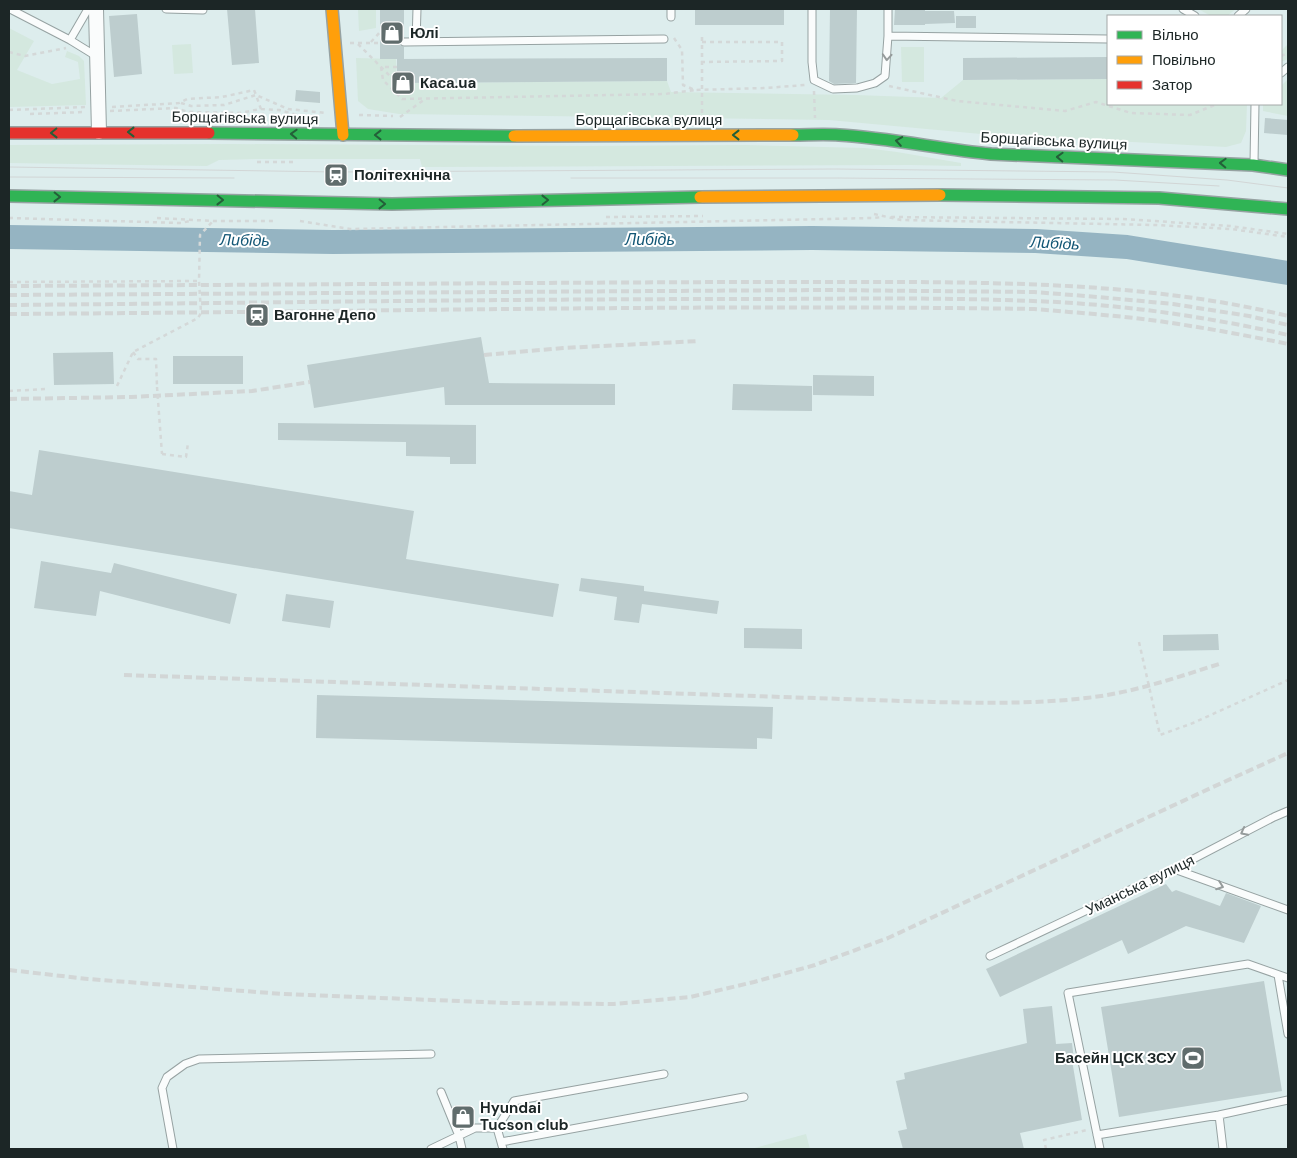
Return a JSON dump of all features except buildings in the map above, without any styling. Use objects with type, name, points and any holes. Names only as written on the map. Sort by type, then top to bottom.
[{"type":"main road","points":[[332,9],[343,135]]},
{"type":"main road","name":"Борщагівська вулиця","points":[[9,133],[248,132],[343,135],[838,135],[991,154],[1254,164],[1288,170]]},
{"type":"main road","points":[[9,196],[392,204],[647,197],[900,195],[1159,198],[1288,209]]},
{"type":"street","points":[[96,9],[99,132]]},
{"type":"lane","points":[[10,9],[70,40],[96,56]]},
{"type":"lane","points":[[70,40],[88,9]]},
{"type":"lane","points":[[166,9],[203,10]]},
{"type":"lane","points":[[416,42],[417,9]]},
{"type":"lane","points":[[671,9],[671,17]]},
{"type":"lane","points":[[812,9],[814,80],[833,89],[857,88],[875,83],[886,76],[888,9]]},
{"type":"lane","points":[[888,36],[1107,39]]},
{"type":"lane","points":[[404,42],[664,39]]},
{"type":"lane","points":[[1254,164],[1255,105]]},
{"type":"lane","name":"Уманська вулиця","points":[[990,956],[1174,869],[1288,811]]},
{"type":"lane","points":[[1174,869],[1288,910]]},
{"type":"lane","points":[[1100,1149],[1068,993],[1248,964],[1288,978]]},
{"type":"lane","points":[[1278,975],[1288,1034]]},
{"type":"lane","points":[[173,1149],[162,1088],[167,1077],[185,1064],[199,1059],[431,1054]]},
{"type":"lane","points":[[664,1074],[514,1101],[498,1128],[502,1145],[744,1097]]},
{"type":"lane","points":[[441,1092],[459,1136],[462,1149]]},
{"type":"lane","points":[[1096,1132],[1219,1115],[1288,1100]]},
{"type":"lane","points":[[1219,1115],[1224,1149]]},
{"type":"lane","points":[[431,1149],[476,1128],[498,1128]]},
{"type":"path","points":[[370,43],[380,32]]},
{"type":"path","points":[[702,37],[702,119]]},
{"type":"path","points":[[675,39],[682,50],[684,85],[695,90]]},
{"type":"path","points":[[702,42],[782,42],[782,61],[702,62]]},
{"type":"path","points":[[349,43],[380,43]]},
{"type":"path","points":[[358,44],[390,76],[397,76]]},
{"type":"path","points":[[9,52],[25,56],[68,48]]},
{"type":"path","points":[[381,67],[383,80],[402,99],[664,94],[695,90],[804,86],[814,80],[815,120]]},
{"type":"path","points":[[381,67],[396,67]]},
{"type":"path","points":[[875,83],[957,101],[1066,110],[1096,102],[1131,113],[1190,115],[1215,105]]},
{"type":"path","points":[[179,103],[187,99],[222,97],[254,90],[264,118]]},
{"type":"path","points":[[9,110],[98,108],[179,103],[191,106],[224,105],[256,95],[288,109],[341,115],[400,116],[426,98]]},
{"type":"path","points":[[257,162],[293,162]]},
{"type":"path","points":[[872,213],[901,220],[1155,225],[1232,229],[1288,236]]},
{"type":"path","points":[[605,217],[704,216]]},
{"type":"path","points":[[321,221],[298,221],[350,229],[886,217]]},
{"type":"path","points":[[9,218],[181,223],[193,220],[279,221]]},
{"type":"path","points":[[117,386],[133,352],[198,318],[201,313],[199,281],[200,235],[213,220]]},
{"type":"path","points":[[9,282],[199,281]]},
{"type":"path","points":[[133,352],[138,359],[156,358],[162,454],[186,457],[188,443]]},
{"type":"path","points":[[9,391],[47,390]]},
{"type":"path","points":[[1139,642],[1160,735],[1193,723],[1288,680]]},
{"type":"path","points":[[1046,1149],[1044,1140],[1096,1132]]},
{"type":"green space","points":[[358,9],[376,9],[376,28],[359,31]]},
{"type":"green space","points":[[1198,9],[1236,9],[1228,15],[1209,15]]},
{"type":"green space","points":[[9,28],[34,41],[17,70],[52,84],[80,79],[78,62],[65,57],[67,51],[79,56],[84,61],[86,105],[9,107]]},
{"type":"green space","points":[[191,44],[193,73],[174,74],[172,45]]},
{"type":"green space","points":[[1288,44],[1288,59],[1282,62],[1282,50]]},
{"type":"green space","points":[[901,47],[924,47],[924,82],[902,82]]},
{"type":"green space","points":[[356,58],[396,59],[397,83],[667,81],[671,92],[941,98],[963,80],[1107,79],[1107,105],[1247,105],[1246,131],[1241,143],[1226,147],[981,134],[829,120],[399,114],[368,109],[358,101]]},
{"type":"green space","points":[[1288,79],[1288,116],[1263,111],[1263,105],[1282,105],[1282,85]]},
{"type":"green space","points":[[9,145],[747,145],[865,148],[961,163],[961,166],[422,167],[420,159],[219,160],[207,166],[9,163]]},
{"type":"green space","points":[[806,1134],[810,1149],[751,1149]]},
{"type":"waterway","name":"Либідь","points":[[9,237],[333,242],[812,238],[1036,241],[1127,247],[1288,273]]},
{"type":"tram line","points":[[9,167],[336,172],[835,169],[1113,172],[1227,180],[1288,188]]},
{"type":"tram line","points":[[9,177],[234,178]]},
{"type":"tram line","points":[[571,178],[1115,180],[1219,186]]},
{"type":"railway","points":[[9,286],[730,282],[911,282],[1053,285],[1148,292],[1195,298],[1288,316]]},
{"type":"railway","points":[[9,295],[825,290],[1034,292],[1173,304],[1249,316],[1288,325]]},
{"type":"railway","points":[[9,305],[888,298],[997,300],[1129,308],[1225,322],[1288,335]]},
{"type":"railway","points":[[9,314],[778,307],[1034,309],[1155,321],[1216,330],[1288,344]]},
{"type":"railway","points":[[484,355],[563,348],[699,341]]},
{"type":"railway","points":[[9,399],[131,397],[252,391],[310,382]]},
{"type":"railway","points":[[124,675],[1010,703],[1067,700],[1120,693],[1219,664]]},
{"type":"railway","points":[[9,970],[88,979],[283,994],[507,1003],[614,1004],[690,997],[815,965],[888,938],[1288,753]]},
{"type":"traffic: fast","points":[[209,133],[514,136]]},
{"type":"traffic: fast","points":[[793,135],[858,136],[991,154],[1253,165],[1288,170]]},
{"type":"traffic: fast","points":[[940,195],[1159,198],[1288,209]]},
{"type":"traffic: fast","points":[[9,196],[392,204],[700,197]]},
{"type":"traffic: slow","points":[[332,9],[343,135]]},
{"type":"traffic: slow","points":[[514,136],[793,135]]},
{"type":"traffic: slow","points":[[700,197],[940,195]]},
{"type":"traffic: jam","points":[[9,133],[209,133]]},
{"type":"place","name":"Юлі","points":[[392,33]]},
{"type":"place","name":"Каса.ua","points":[[403,83]]},
{"type":"place","name":"Політехнічна","points":[[336,175]]},
{"type":"place","name":"Вагонне Депо","points":[[257,315]]},
{"type":"place","name":"Басейн ЦСК ЗСУ","points":[[1193,1058]]},
{"type":"place","name":"Hyundai Tucson club","points":[[463,1117]]}]
